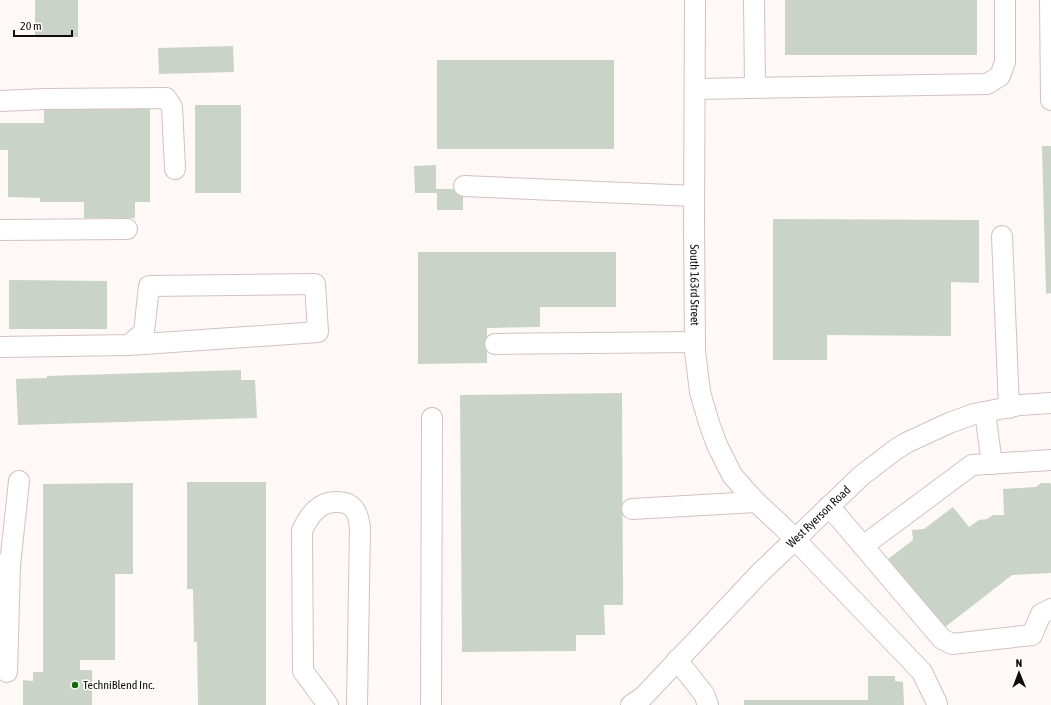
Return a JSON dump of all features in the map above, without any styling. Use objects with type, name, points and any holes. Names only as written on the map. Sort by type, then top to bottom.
[{"type":"street","name":"South 163rd Street","points":[[695,0],[695,342],[700,392],[711,430],[732,475],[756,502],[784,528],[922,672],[937,705]]},
{"type":"street","points":[[754,0],[755,88]]},
{"type":"street","points":[[694,88],[987,84],[1000,76],[1005,62],[1005,0]]},
{"type":"street","points":[[1050,0],[1051,100]]},
{"type":"street","points":[[0,101],[166,98],[172,107],[175,169]]},
{"type":"street","points":[[464,186],[694,196]]},
{"type":"street","points":[[0,230],[127,229]]},
{"type":"street","points":[[1002,236],[1009,408]]},
{"type":"street","points":[[0,347],[129,345],[318,332],[315,284],[149,286],[144,332],[129,345]]},
{"type":"street","points":[[495,344],[695,342]]},
{"type":"street","name":"West Ryerson Road","points":[[631,705],[643,697],[758,574],[829,506],[861,476],[906,443],[974,414],[1051,403]]},
{"type":"street","points":[[985,412],[992,464]]},
{"type":"street","points":[[431,705],[432,418]]},
{"type":"street","points":[[862,546],[972,465],[1051,460]]},
{"type":"street","points":[[7,672],[5,565],[20,481]]},
{"type":"street","points":[[328,705],[303,671],[302,531],[306,521],[326,502],[346,502],[356,510],[360,527],[357,705]]},
{"type":"street","points":[[632,508],[756,502]]},
{"type":"street","points":[[829,506],[942,639],[952,644],[1032,636],[1041,614],[1051,609]]},
{"type":"street","points":[[677,660],[704,694],[708,705]]},
{"type":"building","points":[[35,0],[78,0],[78,37],[35,36]]},
{"type":"building","points":[[785,0],[977,0],[977,55],[785,55]]},
{"type":"building","points":[[233,46],[234,72],[159,74],[158,48]]},
{"type":"building","points":[[437,60],[614,60],[614,149],[437,149]]},
{"type":"building","points":[[44,103],[150,104],[150,202],[135,202],[135,218],[84,218],[84,202],[40,202],[40,198],[8,197],[8,150],[0,150],[0,123],[44,123]]},
{"type":"building","points":[[195,105],[241,105],[241,193],[195,193]]},
{"type":"building","points":[[1042,146],[1051,146],[1051,293],[1046,294]]},
{"type":"building","points":[[436,165],[436,189],[463,189],[463,210],[437,210],[437,193],[415,193],[414,166]]},
{"type":"building","points":[[773,219],[979,220],[979,283],[951,282],[951,336],[827,335],[827,360],[773,360]]},
{"type":"building","points":[[418,252],[616,252],[616,307],[540,307],[540,327],[487,328],[487,363],[418,364]]},
{"type":"building","points":[[9,280],[107,281],[107,329],[9,329]]},
{"type":"building","points":[[241,370],[241,380],[255,380],[257,418],[18,425],[16,379],[47,378],[47,376]]},
{"type":"building","points":[[622,393],[623,605],[604,605],[605,635],[576,635],[576,651],[462,652],[460,395]]},
{"type":"building","points":[[187,482],[266,482],[266,705],[198,705],[197,642],[194,642],[193,589],[187,589]]},
{"type":"building","points":[[133,483],[133,574],[115,574],[115,660],[80,660],[80,670],[92,670],[92,705],[23,705],[23,680],[33,681],[33,672],[43,672],[43,484]]},
{"type":"building","points":[[1041,483],[1050,483],[1051,485],[1051,573],[1012,575],[944,628],[888,559],[913,540],[912,530],[924,529],[953,507],[969,527],[979,520],[987,519],[993,515],[1004,515],[1003,489],[1036,487]]},
{"type":"building","points":[[868,676],[895,676],[895,681],[903,682],[904,705],[744,705],[744,700],[868,700]]},
{"type":"place","name":"TechniBlend Inc.","points":[[75,685]]}]
